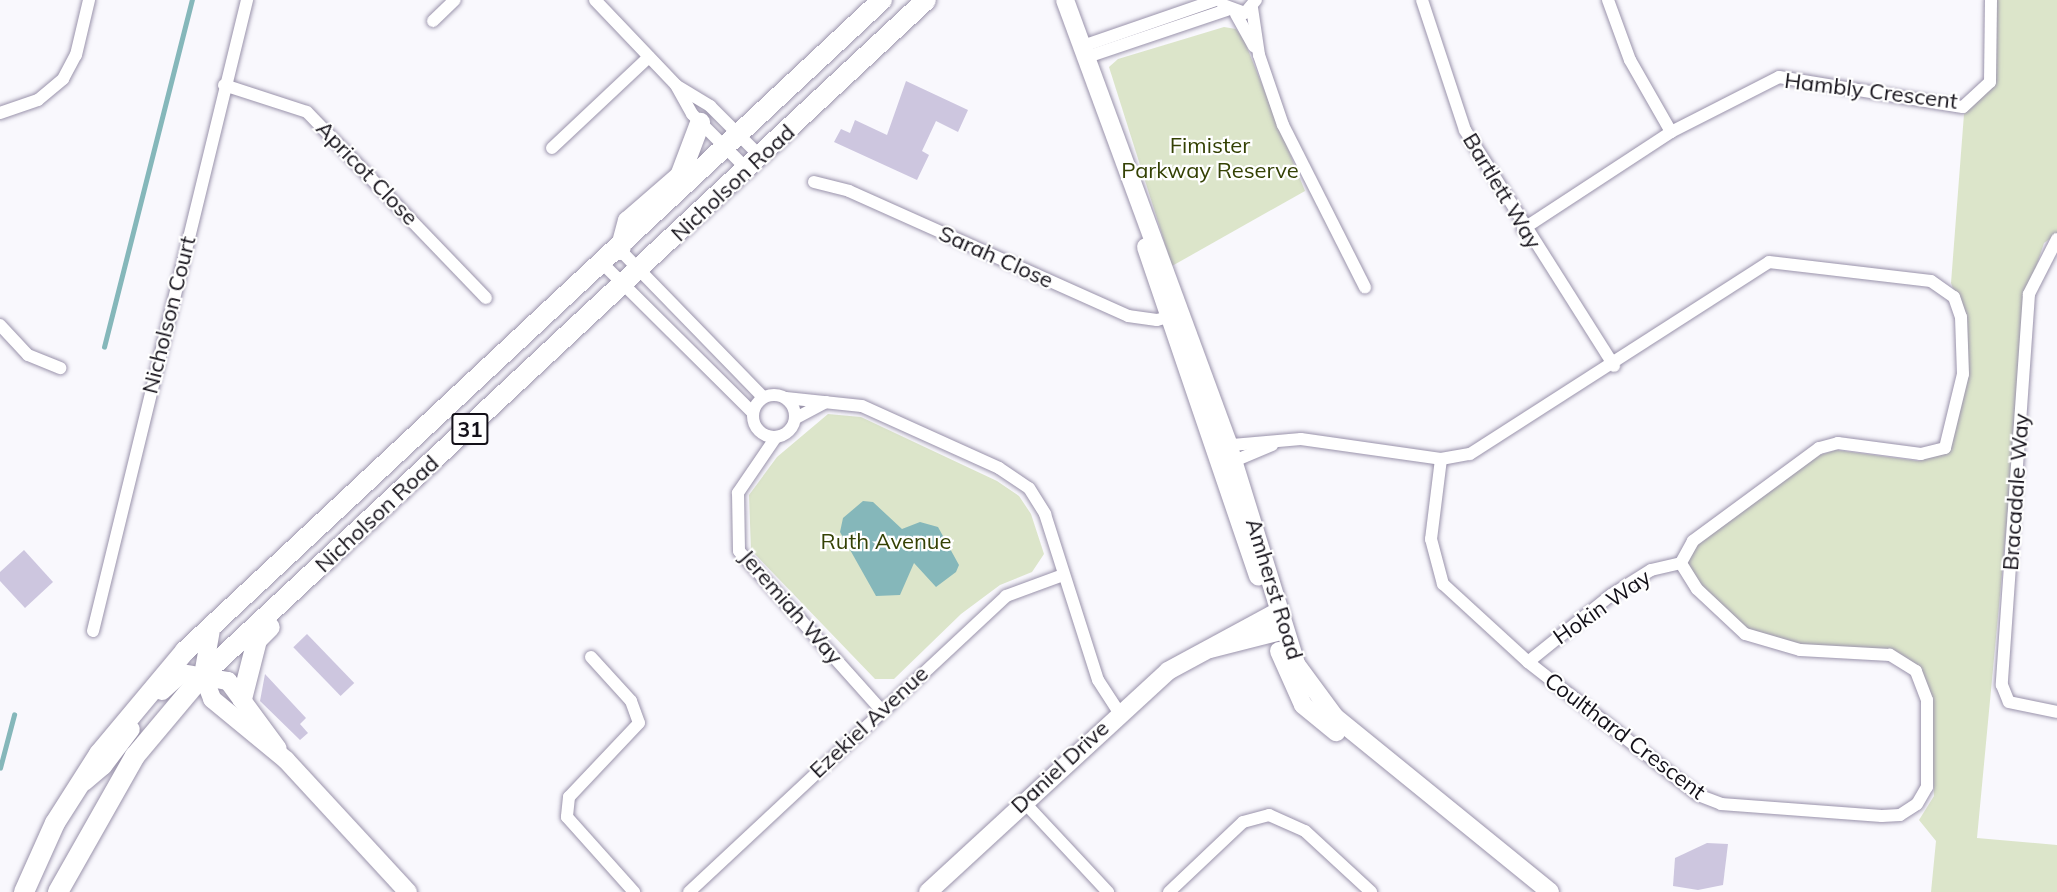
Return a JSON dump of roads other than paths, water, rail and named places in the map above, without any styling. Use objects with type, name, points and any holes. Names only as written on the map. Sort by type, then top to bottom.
[{"type":"main road","name":"Nicholson Road","points":[[24,892],[77,787],[126,717],[212,624],[604,265],[882,0]]},
{"type":"main road","name":"Nicholson Road","points":[[58,892],[135,756],[203,675],[640,271],[926,0]]},
{"type":"main road","name":"Amherst Road","points":[[1065,0],[1085,51],[1174,316],[1224,455],[1303,705],[1533,892]]},
{"type":"main road","points":[[620,250],[628,221],[680,176],[700,123]]},
{"type":"main road","points":[[242,699],[257,640],[422,486],[432,465]]},
{"type":"main road","name":"Daniel Drive","points":[[928,892],[1119,712],[1199,651],[1274,613]]},
{"type":"main road","points":[[212,624],[203,675],[212,699],[286,760]]},
{"type":"main road","name":"Amherst Road","points":[[1280,632],[1296,664],[1335,717],[1550,892]]},
{"type":"main road","name":"Daniel Drive","points":[[1199,651],[1280,632]]},
{"type":"main road","points":[[77,787],[104,766],[176,676],[203,675],[228,681],[286,760],[408,892]]},
{"type":"street","points":[[0,113],[38,100],[63,79],[76,55],[89,0]]},
{"type":"street","name":"Nicholson Court","points":[[93,631],[247,0]]},
{"type":"street","points":[[433,21],[455,0]]},
{"type":"street","points":[[595,0],[676,85],[700,123],[734,142],[754,163]]},
{"type":"street","points":[[1085,51],[1216,0]]},
{"type":"street","name":"Bartlett Way","points":[[1422,0],[1465,130],[1523,229],[1614,366]]},
{"type":"street","points":[[1608,0],[1630,60],[1671,132]]},
{"type":"street","name":"Hambly Crescent","points":[[1523,229],[1671,132],[1779,77],[1963,108],[1990,82],[1991,0]]},
{"type":"street","points":[[1085,51],[1228,8],[1254,4],[1259,55],[1283,125],[1365,287]]},
{"type":"street","points":[[1228,8],[1259,55]]},
{"type":"street","points":[[552,148],[649,57]]},
{"type":"street","name":"Apricot Close","points":[[225,85],[307,112],[486,298]]},
{"type":"street","points":[[676,85],[710,106],[734,142],[754,163]]},
{"type":"street","name":"Sarah Close","points":[[814,182],[849,191],[1128,316],[1174,316]]},
{"type":"street","name":"Bracadale Way","points":[[2057,239],[2029,294],[2002,685],[2009,702],[2057,711]]},
{"type":"street","points":[[620,250],[762,396],[862,406],[999,468],[1029,488],[1045,514],[1098,680],[1119,712]]},
{"type":"street","points":[[1224,455],[1284,441],[1441,459],[1470,454],[1614,366],[1769,262],[1931,281],[1954,297],[1961,317],[1963,374],[1945,448],[1921,454],[1838,443],[1819,448],[1693,541],[1681,563]]},
{"type":"street","points":[[604,265],[752,412],[759,431],[776,437],[790,431],[796,418],[827,402]]},
{"type":"street","points":[[0,325],[28,355],[62,368]]},
{"type":"street","points":[[752,412],[762,396]]},
{"type":"street","points":[[786,398],[796,418]]},
{"type":"street","name":"Jeremiah Way","points":[[758,460],[759,431]]},
{"type":"street","name":"Jeremiah Way","points":[[776,437],[758,460],[738,493],[739,551],[881,710]]},
{"type":"street","points":[[1224,455],[1284,441]]},
{"type":"street","name":"Coulthard Crescent","points":[[1441,459],[1431,539],[1443,584],[1528,662],[1712,802],[1882,816],[1900,815],[1917,804],[1927,787],[1927,700],[1917,671],[1890,655],[1800,650],[1745,634],[1697,589],[1681,563]]},
{"type":"street","name":"Hokin Way","points":[[1528,662],[1611,595],[1651,570],[1681,563]]},
{"type":"street","name":"Ezekiel Avenue","points":[[689,892],[881,710],[1006,596],[1063,575]]},
{"type":"street","points":[[591,657],[631,701],[639,723],[569,797],[567,817],[634,892]]},
{"type":"street","points":[[1023,801],[1108,892]]},
{"type":"street","points":[[1169,892],[1243,822],[1269,815],[1291,820],[1371,892]]},
{"type":"water","points":[[863,501],[873,502],[902,529],[920,522],[938,527],[959,565],[956,572],[936,587],[914,563],[900,595],[876,596],[840,532],[843,518]]},
{"type":"waterway","points":[[104,347],[192,0]]},
{"type":"waterway","points":[[0,768],[14,715]]},
{"type":"park label","name":"Fimister Parkway Reserve","points":[[1210,158]]},
{"type":"park label","name":"Ruth Avenue","points":[[886,542]]}]
